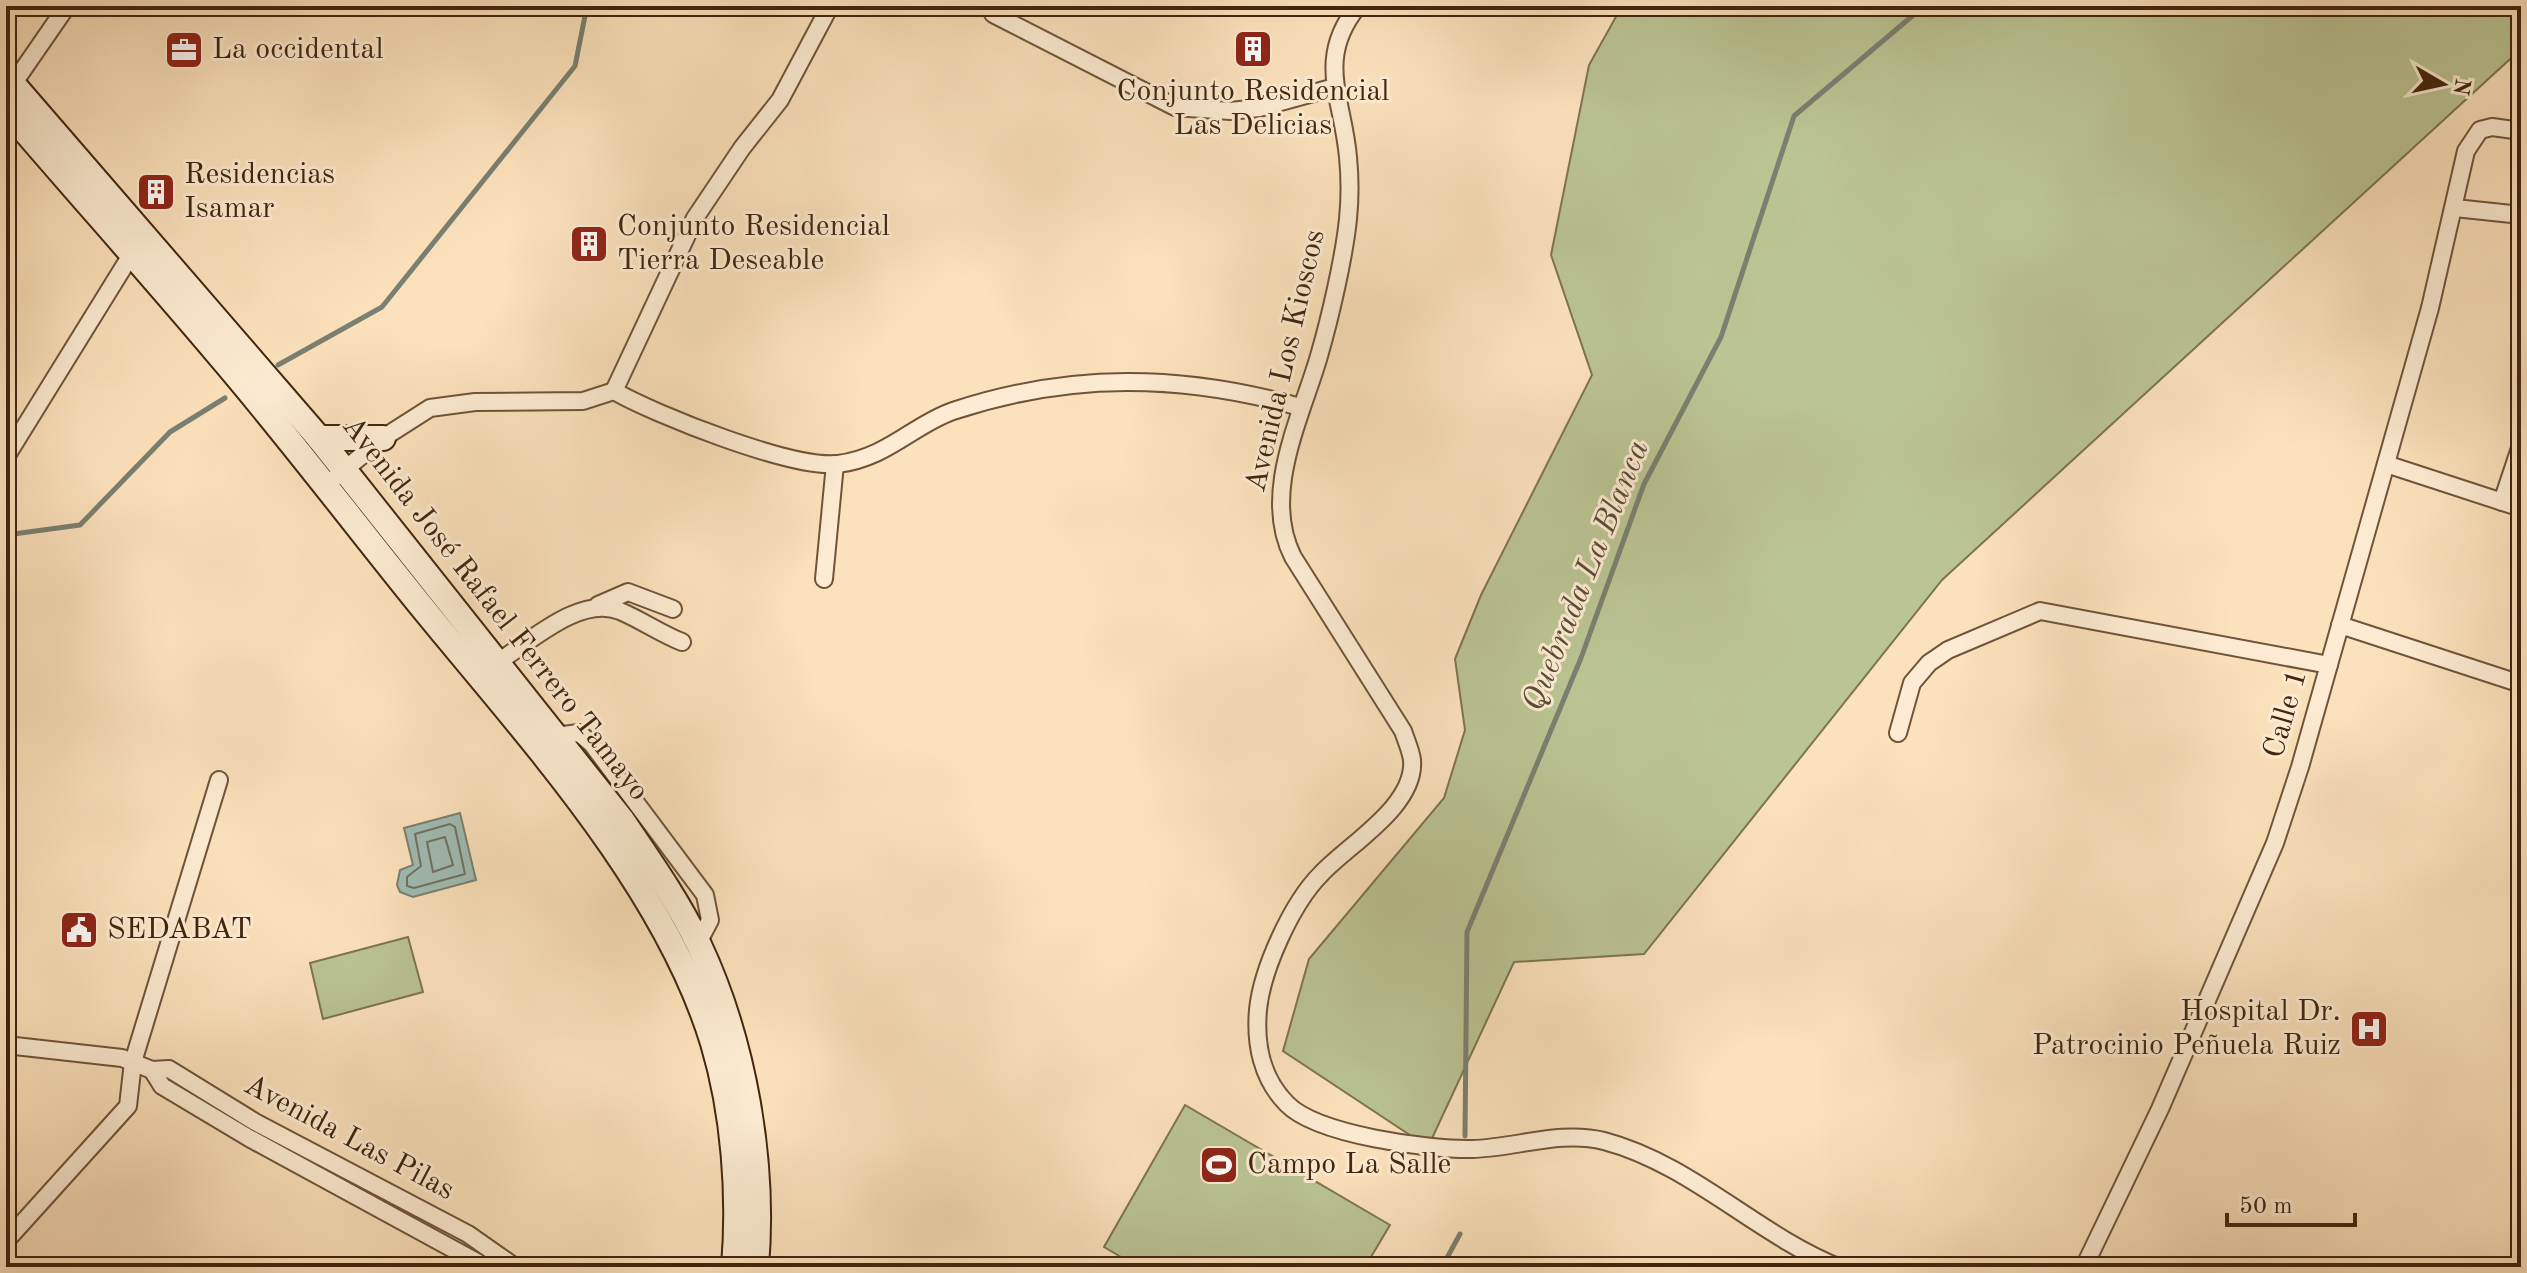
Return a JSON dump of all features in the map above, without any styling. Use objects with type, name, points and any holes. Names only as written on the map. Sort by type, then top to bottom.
[{"type":"street","points":[[9,85],[67,6]]},
{"type":"street","points":[[335,477],[383,438],[430,408],[487,401],[583,401],[614,391],[695,218],[742,148],[780,100],[830,6]]},
{"type":"street","name":"Avenida Los Kioscos","points":[[1358,6],[1339,36],[1334,54],[1335,87],[1348,157],[1348,219],[1319,356],[1300,407],[1279,512],[1283,537],[1403,731],[1412,759],[1411,780],[1400,798],[1319,875],[1297,907],[1268,966],[1257,1024],[1267,1080],[1289,1107],[1372,1138],[1438,1148],[1475,1149],[1536,1139],[1603,1141],[1641,1155],[1712,1192],[1816,1258],[1838,1267]]},
{"type":"street","points":[[993,14],[1175,107],[1230,111],[1259,108],[1335,87]]},
{"type":"street","name":"Avenida José Rafael Ferrero Tamayo","points":[[9,85],[319,438],[335,477],[592,819],[649,904],[668,938],[704,1020],[720,1077],[737,1208],[734,1267]]},
{"type":"street","name":"Avenida José Rafael Ferrero Tamayo","points":[[6,109],[131,255],[335,477],[498,662],[622,820],[660,876],[698,943],[726,1015],[746,1104],[759,1214],[756,1267]]},
{"type":"street","name":"Calle 1","points":[[2084,1267],[2160,1109],[2275,843],[2386,464],[2455,208],[2466,151],[2480,130],[2492,127],[2521,131]]},
{"type":"street","points":[[2455,208],[2521,215]]},
{"type":"street","points":[[6,457],[131,255]]},
{"type":"street","points":[[614,391],[648,410],[773,453],[811,463],[835,464],[882,451],[949,413],[1004,396],[1094,383],[1146,380],[1187,382],[1239,390],[1300,407]]},
{"type":"street","points":[[319,438],[383,438]]},
{"type":"street","points":[[2502,502],[2521,445]]},
{"type":"street","points":[[824,579],[835,464]]},
{"type":"street","points":[[2386,464],[2521,508]]},
{"type":"street","points":[[498,662],[580,609],[628,592],[673,609]]},
{"type":"street","points":[[598,605],[620,611],[648,628],[682,642]]},
{"type":"street","points":[[1898,733],[1912,683],[1929,663],[1948,650],[2040,611],[2329,665]]},
{"type":"street","points":[[2340,625],[2521,684]]},
{"type":"street","points":[[6,1241],[128,1106],[133,1062],[219,780]]},
{"type":"street","name":"Avenida Las Pilas","points":[[6,1045],[133,1062],[152,1070],[169,1069],[255,1122],[468,1234],[515,1267]]},
{"type":"street","name":"Avenida Las Pilas","points":[[152,1070],[162,1086],[249,1138],[486,1267]]},
{"type":"green space","points":[[1622,6],[2521,6],[2521,49],[1942,580],[1644,954],[1514,962],[1428,1147],[1283,1051],[1309,959],[1444,798],[1465,730],[1455,659],[1481,595],[1592,375],[1551,255],[1589,65]]},
{"type":"green space","points":[[408,937],[423,992],[323,1019],[310,963]]},
{"type":"green space","name":"Campo La Salle","points":[[1185,1105],[1390,1225],[1365,1267],[1138,1267],[1104,1247]]},
{"type":"water","points":[[460,813],[476,880],[413,897],[400,892],[397,885],[400,870],[413,865],[404,828]]},
{"type":"waterway","points":[[278,365],[382,307],[575,66],[587,6]]},
{"type":"waterway","name":"Quebrada La Blanca","points":[[1465,1136],[1467,932],[1581,658],[1644,484],[1721,337],[1794,116],[1924,6]]},
{"type":"waterway","points":[[6,535],[80,525],[170,432],[225,398]]},
{"type":"waterway","name":"Quebrada La Blanca","points":[[1442,1267],[1460,1234]]},
{"type":"place","name":"Conjunto Residencial Las Delicias","points":[[1253,49]]},
{"type":"place","name":"La occidental","points":[[184,50]]},
{"type":"place","name":"Residencias Isamar","points":[[156,192]]},
{"type":"place","name":"Conjunto Residencial Tierra Deseable","points":[[589,244]]},
{"type":"place","name":"SEDABAT","points":[[79,930]]},
{"type":"place","name":"Hospital Dr. Patrocinio Peñuela Ruiz","points":[[2369,1029]]},
{"type":"place","name":"Campo La Salle","points":[[1219,1165]]}]
